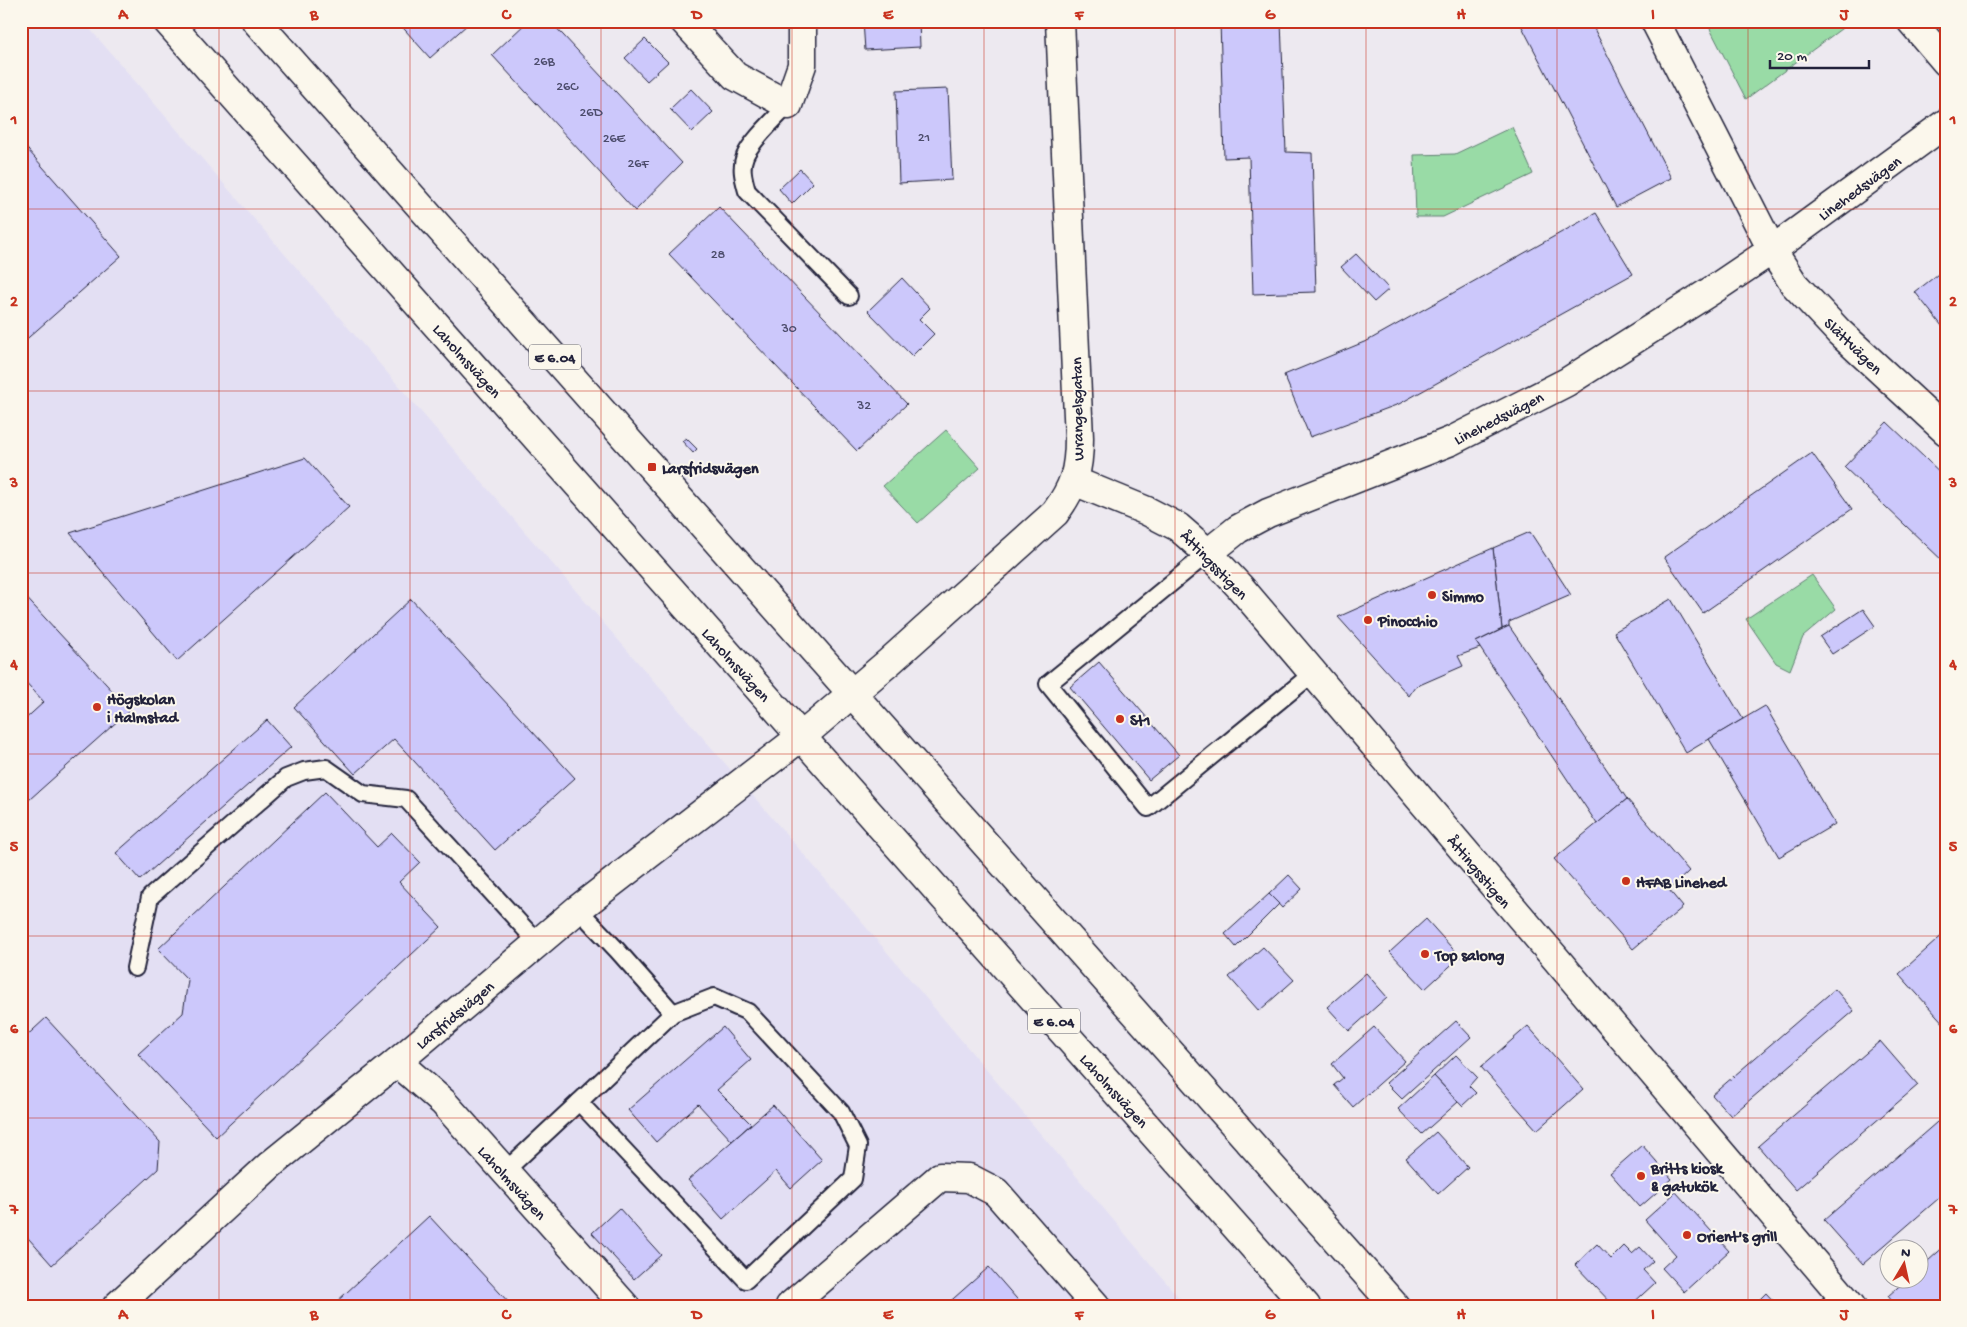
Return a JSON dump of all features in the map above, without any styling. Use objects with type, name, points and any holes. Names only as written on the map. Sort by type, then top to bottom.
[{"type":"main road","name":"Laholmsvägen","points":[[167,21],[1306,1306]]},
{"type":"main road","name":"E 6.04","points":[[256,21],[1395,1306]]},
{"type":"main road","points":[[684,21],[735,76],[788,105],[802,65],[802,21]]},
{"type":"main road","name":"Wrangelsgatan","points":[[802,736],[1055,513],[1074,481],[1079,462],[1079,438],[1060,21]]},
{"type":"main road","points":[[1655,21],[1772,250]]},
{"type":"main road","points":[[1912,21],[1946,62]]},
{"type":"main road","name":"Linehedsvägen","points":[[1208,553],[1238,529],[1268,513],[1451,441],[1567,382],[1772,250],[1946,123]]},
{"type":"main road","name":"Slättvägen","points":[[1772,250],[1794,284],[1839,332],[1946,431]]},
{"type":"main road","name":"Åttingsstigen","points":[[1074,481],[1147,511],[1178,527],[1208,553],[1240,587],[1840,1302]]},
{"type":"main road","name":"Larsfridsvägen","points":[[117,1306],[270,1165],[397,1062],[578,909],[802,736]]},
{"type":"main road","name":"Laholmsvägen","points":[[397,1062],[442,1102],[625,1306]]},
{"type":"main road","points":[[790,1306],[940,1177],[969,1178],[996,1192],[1096,1306]]},
{"type":"lane","points":[[788,105],[759,137],[745,156],[742,173],[747,191],[849,296]]},
{"type":"lane","points":[[1208,553],[1048,684],[1148,808],[1312,674]]},
{"type":"lane","points":[[135,968],[150,897],[286,778],[304,771],[326,768],[363,794],[406,799],[538,943]]},
{"type":"lane","points":[[578,909],[673,1014]]},
{"type":"lane","points":[[504,1172],[673,1014],[714,997],[748,1012],[841,1112],[858,1146],[853,1179],[746,1280],[579,1102]]},
{"type":"shaded area","points":[[21,21],[83,21],[832,887],[1186,1306],[21,1306]]},
{"type":"green space","points":[[1706,21],[1840,21],[1845,26],[1746,99]]},
{"type":"green space","points":[[1512,127],[1533,174],[1443,217],[1416,217],[1414,155],[1455,154]]},
{"type":"green space","points":[[946,430],[980,468],[918,523],[883,486]]},
{"type":"green space","points":[[1812,575],[1836,609],[1803,637],[1790,670],[1776,663],[1746,619]]},
{"type":"building","points":[[397,21],[466,21],[468,24],[430,58]]},
{"type":"building","points":[[528,21],[550,21],[682,163],[635,211],[492,55]]},
{"type":"building","points":[[863,21],[919,21],[920,47],[865,50]]},
{"type":"building","points":[[1220,21],[1281,21],[1286,152],[1312,153],[1316,292],[1253,294],[1249,157],[1224,158]]},
{"type":"building","points":[[1519,21],[1590,21],[1671,178],[1616,207]]},
{"type":"building","points":[[645,39],[668,62],[647,81],[625,58]]},
{"type":"building","points":[[691,89],[713,112],[692,132],[670,109]]},
{"type":"building","points":[[948,89],[952,180],[899,183],[896,91]]},
{"type":"building","points":[[21,142],[121,256],[21,344]]},
{"type":"building","points":[[800,169],[813,183],[792,204],[779,189]]},
{"type":"building","points":[[719,207],[907,404],[857,451],[669,254]]},
{"type":"building","points":[[1596,213],[1633,274],[1399,404],[1310,437],[1284,375],[1369,340]]},
{"type":"building","points":[[1356,254],[1389,289],[1374,302],[1341,267]]},
{"type":"building","points":[[1946,268],[1946,331],[1915,292]]},
{"type":"building","points":[[902,278],[930,308],[919,319],[934,334],[912,356],[868,311]]},
{"type":"building","points":[[1887,422],[1946,478],[1946,564],[1844,467]]},
{"type":"building","points":[[686,438],[697,449],[693,453],[682,441]]},
{"type":"building","points":[[1812,453],[1852,509],[1703,613],[1664,557]]},
{"type":"building","points":[[305,458],[349,507],[177,661],[70,533]]},
{"type":"building","points":[[1530,532],[1571,595],[1509,622],[1509,626],[1502,629],[1493,548]]},
{"type":"building","points":[[1493,548],[1502,629],[1476,642],[1480,648],[1458,656],[1463,666],[1415,687],[1409,696],[1338,617]]},
{"type":"building","points":[[21,592],[130,710],[21,807],[21,723],[44,702],[21,677]]},
{"type":"building","points":[[411,599],[575,778],[495,850],[394,739],[355,774],[294,707]]},
{"type":"building","points":[[1671,599],[1743,719],[1686,753],[1614,632]]},
{"type":"building","points":[[1863,609],[1875,626],[1832,654],[1820,637]]},
{"type":"building","points":[[1509,626],[1627,799],[1597,824],[1476,642]]},
{"type":"building","points":[[1099,662],[1179,755],[1149,780],[1070,687]]},
{"type":"building","points":[[1765,706],[1835,824],[1779,857],[1709,739]]},
{"type":"building","points":[[267,720],[291,747],[140,880],[116,853]]},
{"type":"building","points":[[325,792],[377,847],[392,833],[420,862],[399,882],[441,927],[216,1137],[138,1054],[183,1013],[188,980],[158,949]]},
{"type":"building","name":"HFAB Linehed","points":[[1627,799],[1689,871],[1669,890],[1683,907],[1633,949],[1554,859]]},
{"type":"building","points":[[1289,875],[1302,889],[1282,908],[1269,894]]},
{"type":"building","points":[[1269,894],[1279,904],[1236,947],[1225,934]]},
{"type":"building","name":"Top salong","points":[[1426,919],[1460,957],[1425,989],[1390,952]]},
{"type":"building","points":[[1946,932],[1946,1026],[1899,974]]},
{"type":"building","points":[[1263,947],[1294,980],[1259,1011],[1229,977]]},
{"type":"building","points":[[1366,973],[1387,997],[1349,1031],[1327,1007]]},
{"type":"building","points":[[1835,989],[1854,1011],[1731,1116],[1712,1095]]},
{"type":"building","points":[[46,1018],[160,1142],[158,1169],[52,1265],[21,1230],[21,1041]]},
{"type":"building","points":[[1456,1021],[1471,1037],[1402,1099],[1386,1083]]},
{"type":"building","points":[[1528,1026],[1583,1089],[1537,1130],[1481,1067]]},
{"type":"building","points":[[723,1027],[751,1060],[717,1090],[751,1124],[732,1141],[698,1104],[656,1142],[628,1110]]},
{"type":"building","points":[[1374,1027],[1405,1061],[1353,1107],[1334,1085],[1343,1078],[1332,1064]]},
{"type":"building","points":[[1880,1041],[1918,1085],[1796,1190],[1758,1146]]},
{"type":"building","points":[[1456,1055],[1477,1077],[1469,1086],[1476,1093],[1462,1106],[1434,1076]]},
{"type":"building","points":[[1434,1076],[1458,1102],[1422,1134],[1398,1109]]},
{"type":"building","points":[[773,1105],[822,1160],[791,1188],[776,1171],[723,1219],[688,1180]]},
{"type":"building","points":[[1944,1116],[1946,1118],[1946,1192],[1891,1240],[1880,1240],[1880,1249],[1863,1264],[1824,1220]]},
{"type":"building","points":[[1436,1132],[1468,1167],[1438,1194],[1406,1158]]},
{"type":"building","name":"Britts kiosk & gatukök","points":[[1642,1145],[1672,1179],[1640,1207],[1610,1173]]},
{"type":"building","name":"Orient's grill","points":[[1676,1192],[1729,1251],[1684,1292],[1662,1268],[1676,1255],[1645,1220]]},
{"type":"building","points":[[619,1208],[661,1255],[634,1279],[592,1233]]},
{"type":"building","points":[[429,1216],[512,1306],[332,1306]]},
{"type":"building","points":[[1597,1244],[1611,1259],[1624,1246],[1632,1254],[1640,1247],[1653,1261],[1643,1270],[1655,1283],[1630,1306],[1614,1306],[1575,1265]]},
{"type":"building","points":[[1946,1245],[1946,1306],[1896,1306],[1888,1296],[1895,1290],[1930,1290],[1930,1259]]},
{"type":"building","points":[[989,1267],[1023,1306],[945,1306]]},
{"type":"building","points":[[1766,1293],[1778,1306],[1754,1305]]},
{"type":"place","name":"Larsfridsvägen","points":[[652,467]]},
{"type":"place","name":"Simmo","points":[[1432,595]]},
{"type":"place","name":"Pinocchio","points":[[1368,620]]},
{"type":"place","name":"Högskolan i Halmstad","points":[[97,707]]},
{"type":"place","name":"St1","points":[[1120,719]]},
{"type":"place","name":"HFAB Linehed","points":[[1626,881]]},
{"type":"place","name":"Top salong","points":[[1425,954]]},
{"type":"place","name":"Britts kiosk & gatukök","points":[[1641,1176]]},
{"type":"place","name":"Orient's grill","points":[[1687,1235]]}]
